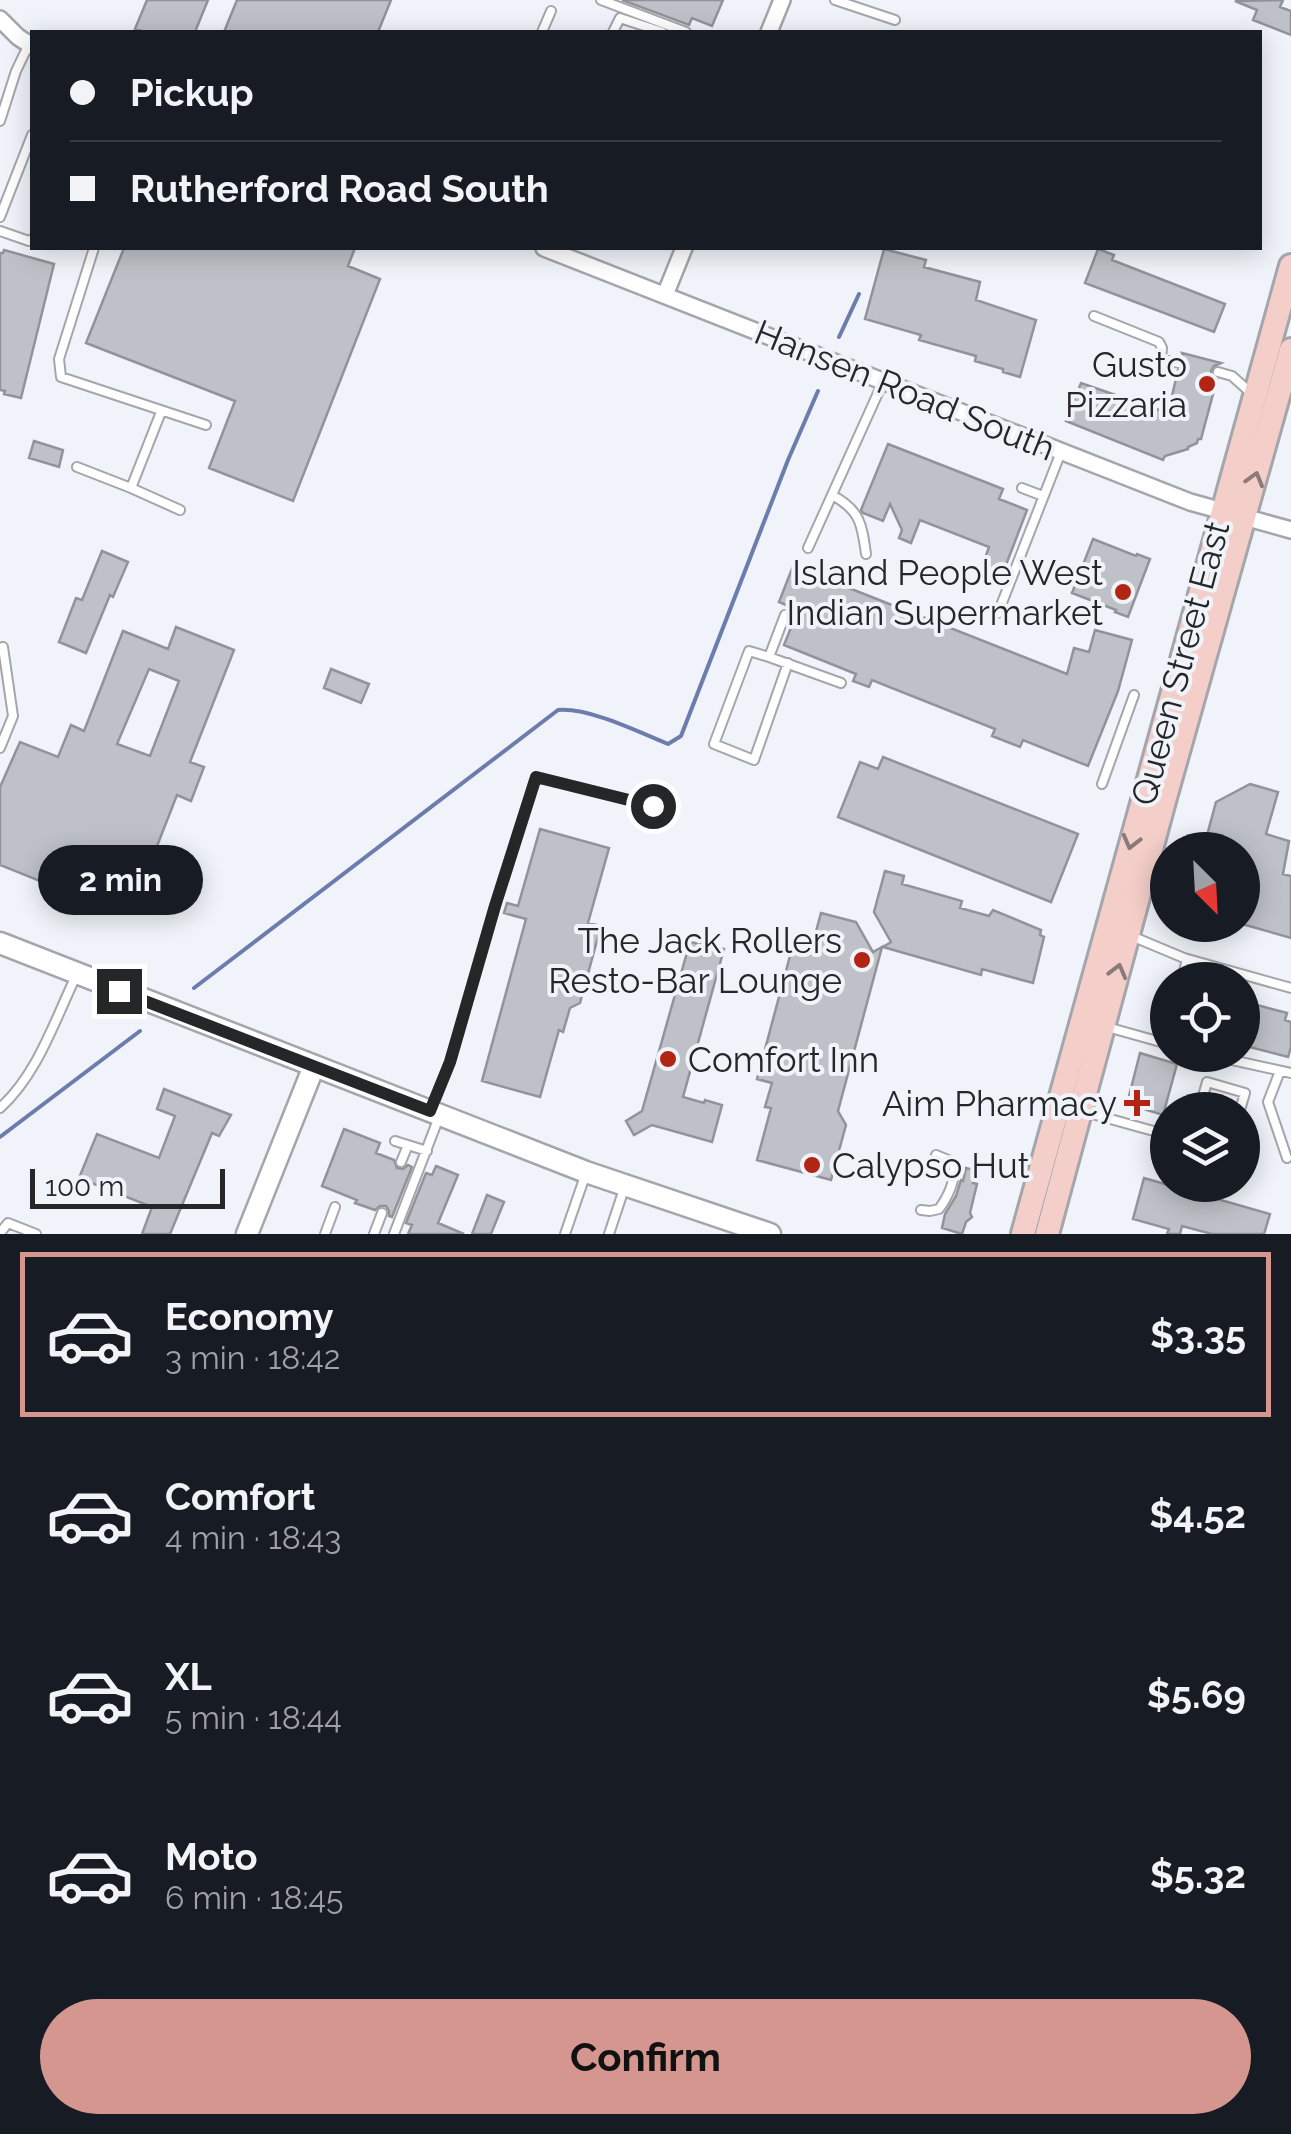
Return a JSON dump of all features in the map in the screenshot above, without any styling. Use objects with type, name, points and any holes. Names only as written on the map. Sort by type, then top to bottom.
[{"type":"main road","name":"Queen Street East","points":[[1023,1234],[1103,1026],[1233,515],[1254,396],[1247,371],[1291,266]]},
{"type":"main road","name":"Queen Street East","points":[[1047,1234],[1069,1108],[1233,515],[1291,350]]},
{"type":"street","points":[[770,30],[782,0]]},
{"type":"street","points":[[0,20],[30,44]]},
{"type":"street","points":[[665,295],[683,250]]},
{"type":"street","name":"Hansen Road South","points":[[581,254],[665,295],[1061,452],[1190,502],[1291,530]]},
{"type":"street","points":[[0,943],[586,1172],[770,1234]]},
{"type":"street","points":[[247,1234],[314,1066]]},
{"type":"lane","points":[[601,0],[681,30]]},
{"type":"lane","points":[[835,0],[895,20]]},
{"type":"lane","points":[[543,30],[551,11]]},
{"type":"lane","points":[[615,30],[620,18],[656,30]]},
{"type":"lane","points":[[0,122],[16,71],[30,47]]},
{"type":"lane","points":[[0,89],[8,96]]},
{"type":"lane","points":[[0,216],[30,140]]},
{"type":"lane","points":[[0,231],[30,240]]},
{"type":"lane","points":[[93,250],[59,359],[61,378],[206,425]]},
{"type":"lane","points":[[1094,316],[1159,342],[1161,358],[1180,364]]},
{"type":"lane","points":[[1218,372],[1247,371]]},
{"type":"lane","points":[[808,548],[883,382]]},
{"type":"lane","points":[[132,488],[161,412]]},
{"type":"lane","points":[[998,613],[1061,452]]},
{"type":"lane","points":[[77,467],[180,510]]},
{"type":"lane","points":[[1022,488],[1043,496]]},
{"type":"lane","points":[[832,495],[849,504],[862,528],[866,554]]},
{"type":"lane","points":[[769,657],[785,615]]},
{"type":"lane","points":[[0,748],[13,716],[3,647]]},
{"type":"lane","points":[[788,664],[754,760],[714,744],[749,651],[769,657],[788,664],[840,684]]},
{"type":"lane","points":[[1102,784],[1134,695]]},
{"type":"lane","points":[[394,1234],[427,1151],[495,906],[536,777],[653,806]]},
{"type":"lane","points":[[1128,934],[1188,959],[1291,988]]},
{"type":"lane","points":[[0,1108],[30,1072],[77,974]]},
{"type":"lane","points":[[1103,1026],[1150,1039]]},
{"type":"lane","points":[[1260,1066],[1291,1073]]},
{"type":"lane","points":[[1280,1071],[1268,1102],[1288,1158]]},
{"type":"lane","points":[[1204,1092],[1207,1082],[1242,1092]]},
{"type":"lane","points":[[1069,1108],[1150,1130]]},
{"type":"lane","points":[[395,1140],[427,1151]]},
{"type":"lane","points":[[401,1162],[408,1145]]},
{"type":"lane","points":[[921,1210],[939,1209],[955,1173],[953,1162],[936,1155]]},
{"type":"lane","points":[[565,1234],[586,1172]]},
{"type":"lane","points":[[609,1234],[625,1186]]},
{"type":"lane","points":[[325,1234],[335,1207]]},
{"type":"lane","points":[[374,1234],[382,1213]]},
{"type":"lane","points":[[0,1233],[8,1223],[36,1234]]},
{"type":"building","points":[[147,0],[208,0],[196,30],[135,29]]},
{"type":"building","points":[[237,0],[391,0],[379,30],[225,30]]},
{"type":"building","points":[[622,0],[723,0],[712,26],[692,18],[689,25]]},
{"type":"building","points":[[1283,0],[1280,7],[1291,11],[1291,35],[1253,20],[1257,10],[1235,1]]},
{"type":"building","points":[[4,250],[54,264],[21,398],[0,390],[0,253]]},
{"type":"building","points":[[123,250],[354,250],[348,266],[380,279],[293,501],[209,468],[235,401],[86,343]]},
{"type":"building","points":[[884,250],[888,250],[926,260],[924,267],[980,282],[976,300],[1036,320],[1020,377],[975,361],[976,356],[919,340],[921,335],[865,319]]},
{"type":"building","points":[[1101,250],[1114,255],[1112,260],[1225,304],[1214,332],[1085,283]]},
{"type":"building","points":[[1182,353],[1221,363],[1211,371],[1217,379],[1201,439],[1188,449],[1163,460],[1066,421],[1081,383],[1168,413],[1178,370],[1186,366]]},
{"type":"building","points":[[34,441],[63,450],[59,467],[29,458]]},
{"type":"building","points":[[888,444],[1003,489],[999,499],[1027,510],[1001,578],[981,570],[989,547],[920,520],[911,543],[899,538],[902,530],[890,504],[883,521],[863,513]]},
{"type":"building","points":[[1093,539],[1150,559],[1128,617],[1072,593]]},
{"type":"building","points":[[102,551],[128,562],[86,653],[59,642],[76,598],[82,600]]},
{"type":"building","points":[[793,566],[1067,674],[1074,648],[1089,652],[1095,630],[1132,640],[1118,691],[1088,766],[1023,740],[1020,747],[992,736],[995,729],[872,680],[869,687],[853,681],[856,674],[784,645],[798,610],[779,602]]},
{"type":"building","points":[[176,627],[234,650],[190,762],[204,767],[191,801],[177,795],[134,905],[82,885],[77,896],[0,865],[0,787],[20,742],[58,757],[71,725],[84,731],[123,631],[168,649]],"holes":[[[149,669],[179,681],[150,756],[117,744]]]},
{"type":"building","points":[[331,669],[369,684],[361,703],[324,688]]},
{"type":"building","points":[[883,757],[1078,834],[1051,902],[838,817],[860,762],[878,769]]},
{"type":"building","points":[[1250,784],[1278,792],[1266,834],[1289,841],[1283,874],[1291,876],[1291,938],[1260,929],[1260,832],[1208,832],[1216,802]]},
{"type":"building","points":[[540,829],[609,848],[588,923],[601,926],[580,1003],[570,1008],[563,1032],[559,1030],[540,1097],[482,1081],[526,919],[504,913],[507,903],[518,906]]},
{"type":"building","points":[[885,871],[904,876],[902,884],[962,901],[960,908],[989,916],[993,910],[1041,930],[1044,937],[1033,983],[982,969],[981,975],[883,947],[891,942],[874,912]]},
{"type":"building","points":[[821,913],[856,922],[873,952],[882,947],[838,1111],[846,1125],[831,1180],[757,1160],[771,1108],[765,1107],[772,1083],[757,1079],[794,941],[812,946]]},
{"type":"building","points":[[690,942],[724,949],[683,1097],[722,1105],[712,1142],[652,1125],[634,1135],[626,1121],[642,1111]]},
{"type":"building","points":[[1260,1006],[1287,1013],[1285,1020],[1291,1022],[1288,1057],[1260,1050]]},
{"type":"building","points":[[1140,1053],[1150,1056],[1150,1072],[1175,1072],[1169,1092],[1150,1092],[1150,1111],[1127,1104]]},
{"type":"building","points":[[164,1089],[231,1115],[219,1136],[212,1133],[170,1234],[142,1234],[152,1207],[79,1178],[97,1134],[159,1158],[175,1116],[157,1109]]},
{"type":"building","points":[[344,1129],[380,1143],[376,1153],[394,1160],[397,1168],[412,1167],[392,1217],[386,1206],[375,1210],[322,1186]]},
{"type":"building","points":[[436,1166],[458,1175],[438,1223],[464,1234],[408,1234],[412,1225],[406,1223],[426,1173],[432,1175]]},
{"type":"building","points":[[966,1168],[977,1171],[973,1183],[977,1184],[972,1217],[962,1234],[942,1228]]},
{"type":"building","points":[[1144,1178],[1150,1180],[1150,1202],[1228,1202],[1270,1214],[1264,1234],[1212,1234],[1182,1226],[1180,1234],[1167,1234],[1169,1229],[1133,1219]]},
{"type":"building","points":[[487,1195],[504,1202],[491,1234],[472,1234]]},
{"type":"waterway","points":[[839,337],[859,294]]},
{"type":"waterway","points":[[194,988],[558,710],[598,716],[668,744],[681,736],[818,391]]},
{"type":"waterway","points":[[0,1137],[140,1031]]},
{"type":"place","name":"Gusto Pizzaria","points":[[1207,384]]},
{"type":"place","name":"Island People West Indian Supermarket","points":[[1123,592]]},
{"type":"place","name":"The Jack Rollers Resto-Bar Lounge","points":[[862,960]]},
{"type":"place","name":"Comfort Inn","points":[[668,1059]]},
{"type":"place","name":"Aim Pharmacy","points":[[1137,1103]]},
{"type":"place","name":"Calypso Hut","points":[[812,1165]]},
{"type":"route","points":[[119,991],[430,1111],[450,1062],[536,777],[653,806]]}]
